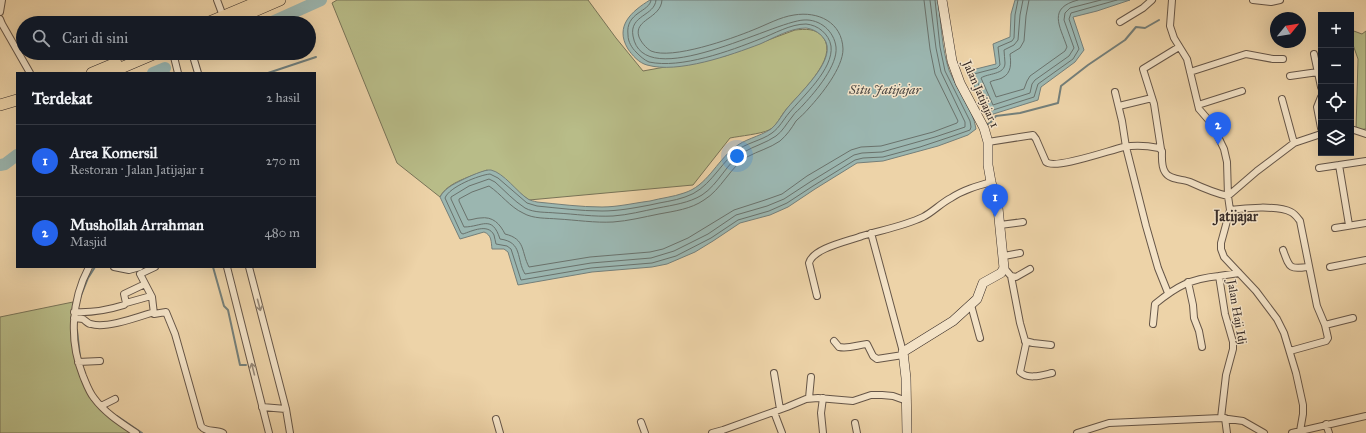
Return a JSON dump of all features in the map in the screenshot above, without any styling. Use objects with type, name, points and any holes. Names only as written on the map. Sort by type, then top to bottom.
[{"type":"highway","points":[[231,16],[262,0]]},
{"type":"highway","points":[[234,16],[280,0]]},
{"type":"highway","points":[[94,72],[123,60]]},
{"type":"highway","points":[[111,72],[140,60]]},
{"type":"highway","points":[[0,105],[16,100]]},
{"type":"highway","points":[[0,112],[16,108]]},
{"type":"street","points":[[0,12],[2,0]]},
{"type":"street","points":[[217,0],[224,16]]},
{"type":"street","name":"Jalan Jatijajar 1","points":[[942,0],[952,61],[960,83],[983,126],[988,142],[990,182],[998,208],[1004,268]]},
{"type":"street","points":[[1120,22],[1143,8],[1152,0]]},
{"type":"street","points":[[1172,0],[1170,26],[1174,38],[1187,59],[1198,105],[1212,124],[1224,149],[1227,162],[1230,210],[1222,237],[1221,249],[1224,257],[1256,291],[1277,319],[1284,332],[1303,404],[1300,431]]},
{"type":"street","points":[[1252,0],[1271,2],[1280,0]]},
{"type":"street","points":[[0,19],[16,48]]},
{"type":"street","points":[[1179,46],[1143,69],[1152,98],[1158,127],[1164,172],[1167,175],[1190,182],[1216,194],[1228,196]]},
{"type":"street","points":[[1190,72],[1246,54],[1273,59],[1283,59]]},
{"type":"street","points":[[1290,76],[1318,72],[1314,54]]},
{"type":"street","points":[[23,60],[29,72]]},
{"type":"street","points":[[175,60],[178,72]]},
{"type":"street","points":[[194,60],[198,72]]},
{"type":"street","points":[[1198,105],[1242,91]]},
{"type":"street","points":[[1115,92],[1126,147],[1146,226],[1158,268],[1168,293]]},
{"type":"street","points":[[1118,106],[1152,98]]},
{"type":"street","points":[[1282,99],[1294,143]]},
{"type":"street","points":[[1354,130],[1366,134]]},
{"type":"street","points":[[988,142],[1033,135],[1046,162],[1051,164],[1081,159],[1126,147],[1155,147],[1161,149]]},
{"type":"street","points":[[1228,196],[1257,171],[1294,143],[1318,135]]},
{"type":"street","points":[[1319,168],[1366,161]]},
{"type":"street","points":[[1339,165],[1349,225]]},
{"type":"street","points":[[817,296],[809,263],[811,258],[827,247],[924,217],[963,191],[990,182]]},
{"type":"street","points":[[1230,210],[1246,208],[1285,210],[1293,213],[1300,221],[1318,306],[1328,338],[1326,341],[1290,351]]},
{"type":"street","points":[[1000,225],[1023,222]]},
{"type":"street","points":[[1335,228],[1366,222]]},
{"type":"street","points":[[871,233],[903,353],[906,378],[907,433]]},
{"type":"street","points":[[1282,250],[1288,265],[1291,267],[1310,267]]},
{"type":"street","points":[[1004,256],[1020,253]]},
{"type":"street","points":[[1330,267],[1366,260]]},
{"type":"street","points":[[89,268],[81,287],[76,315],[74,346],[93,398],[119,421],[136,433]]},
{"type":"street","points":[[119,268],[129,270],[136,268]]},
{"type":"street","points":[[153,268],[141,273],[151,296],[154,312]]},
{"type":"street","points":[[227,268],[269,433]]},
{"type":"street","points":[[249,268],[286,408],[290,433]]},
{"type":"street","points":[[834,340],[839,347],[842,348],[867,344],[873,356],[877,359],[903,353],[952,321],[977,299],[983,283],[1001,274],[1004,268],[1011,276],[1020,323],[1026,344],[1020,369],[1022,374],[1026,376],[1034,376],[1052,373]]},
{"type":"street","points":[[1011,276],[1016,277],[1030,269]]},
{"type":"street","name":"Jalan Haji Idj","points":[[1227,433],[1223,418],[1226,375],[1233,349],[1233,342],[1225,314],[1219,276],[1239,273]]},
{"type":"street","points":[[1153,324],[1155,304],[1168,293],[1188,282],[1219,276]]},
{"type":"street","points":[[1188,282],[1194,318],[1197,324],[1202,347]]},
{"type":"street","points":[[126,303],[125,292],[145,284]]},
{"type":"street","points":[[76,315],[112,309],[126,303],[151,296]]},
{"type":"street","points":[[971,305],[980,338]]},
{"type":"street","points":[[76,315],[90,324],[99,325],[115,323],[154,312],[155,314],[166,312],[175,334],[201,426],[206,430],[220,431],[223,433]]},
{"type":"street","points":[[1325,325],[1353,318]]},
{"type":"street","points":[[1025,340],[1033,343],[1051,344]]},
{"type":"street","points":[[79,362],[100,361]]},
{"type":"street","points":[[774,373],[777,411],[782,433]]},
{"type":"street","points":[[809,398],[811,377]]},
{"type":"street","points":[[712,433],[777,411],[809,398],[855,400],[871,395],[882,395],[892,396],[907,402]]},
{"type":"street","points":[[823,398],[821,412],[824,433]]},
{"type":"street","points":[[102,405],[115,399]]},
{"type":"street","points":[[262,407],[286,408]]},
{"type":"street","points":[[1293,433],[1326,424],[1366,416]]},
{"type":"street","points":[[1077,433],[1094,430],[1109,423],[1223,418],[1243,421],[1264,433]]},
{"type":"street","points":[[496,419],[500,433]]},
{"type":"street","points":[[641,422],[645,433]]},
{"type":"street","points":[[856,423],[857,433]]},
{"type":"street","points":[[1326,424],[1329,433]]},
{"type":"green space","points":[[337,0],[588,0],[643,71],[725,56],[795,30],[806,29],[817,32],[823,37],[827,46],[826,56],[822,66],[815,76],[774,126],[761,133],[730,138],[693,185],[529,200],[487,170],[454,183],[443,192],[440,197],[397,163],[332,3]]},
{"type":"green space","points":[[1354,31],[1362,34],[1366,31],[1366,129],[1356,130],[1358,59],[1354,48]]},
{"type":"green space","points":[[73,302],[71,318],[87,390],[131,433],[0,433],[0,317]]},
{"type":"water","name":"Situ Jatijajar","points":[[650,0],[938,0],[943,45],[949,70],[972,114],[976,129],[968,135],[938,146],[883,161],[857,163],[788,207],[770,215],[740,223],[695,252],[667,264],[652,267],[592,272],[518,285],[508,252],[504,249],[492,249],[491,239],[487,233],[484,232],[460,239],[440,197],[444,191],[462,180],[491,170],[501,175],[528,199],[537,202],[608,207],[676,196],[692,190],[699,185],[738,145],[771,129],[813,79],[825,60],[827,50],[824,39],[818,32],[812,29],[800,28],[788,31],[760,44],[704,62],[674,67],[660,67],[644,64],[639,61],[628,49],[624,41],[623,33],[624,26],[631,14]]},
{"type":"water","points":[[1015,0],[1130,0],[1073,17],[1084,50],[1075,62],[1041,87],[1038,100],[987,116],[968,71],[996,64],[993,44],[1010,37],[1011,14]]},
{"type":"waterway","points":[[286,16],[321,0]]},
{"type":"waterway","points":[[986,125],[996,116],[1020,113],[1058,103],[1061,86],[1088,65],[1125,40],[1136,27],[1145,28],[1159,20]]},
{"type":"waterway","points":[[271,72],[307,60]]},
{"type":"waterway","points":[[155,72],[165,68]]},
{"type":"waterway","points":[[0,165],[5,164],[16,156]]},
{"type":"waterway","points":[[80,298],[88,278],[94,268]]},
{"type":"waterway","points":[[213,268],[224,306],[228,310],[240,365],[246,365]]},
{"type":"waterway","points":[[77,330],[80,357]]},
{"type":"waterway","points":[[117,416],[142,433]]},
{"type":"place","name":"Mushollah Arrahman","points":[[1218,145]]},
{"type":"place","name":"Area Komersil","points":[[995,217]]},
{"type":"district","name":"Jatijajar","points":[[1236,216]]}]
